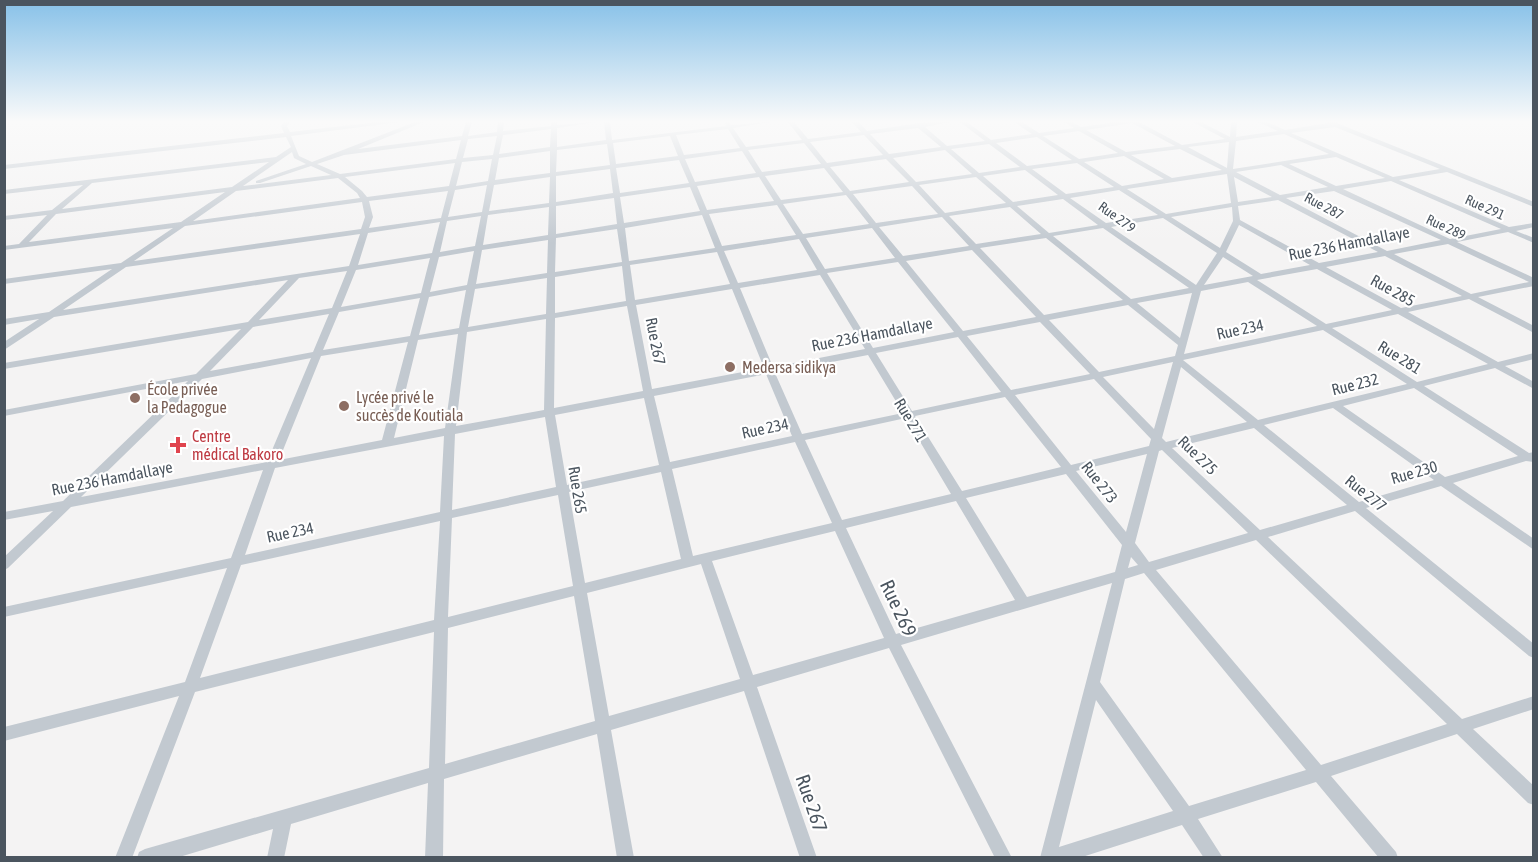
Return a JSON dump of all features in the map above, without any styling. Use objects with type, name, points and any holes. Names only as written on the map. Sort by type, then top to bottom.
[{"type":"street","points":[[4,167],[39,162]]},
{"type":"street","points":[[4,192],[245,162]]},
{"type":"street","points":[[4,347],[274,162]]},
{"type":"street","points":[[123,858],[190,687],[271,465],[353,267],[369,217],[365,200],[360,192],[339,176],[307,162]]},
{"type":"street","points":[[235,189],[316,162]]},
{"type":"street","points":[[4,218],[449,162]]},
{"type":"street","points":[[387,443],[459,162]]},
{"type":"street","points":[[434,858],[445,515],[450,431],[464,330],[495,162]]},
{"type":"street","name":"Rue 265","points":[[553,162],[549,412],[560,489],[626,858]]},
{"type":"street","name":"Rue 267","points":[[612,162],[631,303],[648,393],[688,563]]},
{"type":"street","points":[[4,248],[650,162]]},
{"type":"street","name":"Rue 269","points":[[684,162],[798,438],[892,641],[1004,858]]},
{"type":"street","name":"Rue 271","points":[[752,162],[801,237],[1023,603]]},
{"type":"street","name":"Rue 273","points":[[823,162],[1128,544],[1390,858]]},
{"type":"street","points":[[4,282],[852,162]]},
{"type":"street","name":"Rue 275","points":[[892,162],[1098,375],[1158,444],[1258,535],[1533,797]]},
{"type":"street","points":[[962,162],[1047,236],[1182,344]]},
{"type":"street","name":"Rue 279","points":[[1018,162],[1197,290]]},
{"type":"street","points":[[4,322],[704,213],[1069,162]]},
{"type":"street","points":[[1080,162],[1260,277]]},
{"type":"street","points":[[1138,162],[1172,181]]},
{"type":"street","name":"Rue 287","points":[[1211,162],[1533,330]]},
{"type":"street","points":[[1049,858],[1128,544],[1158,444],[1197,290],[1237,221],[1231,162]]},
{"type":"street","points":[[4,366],[472,287],[1293,162]]},
{"type":"street","name":"Rue 291","points":[[1352,162],[1533,241]]},
{"type":"street","points":[[1429,162],[1533,205]]},
{"type":"street","name":"Rue 289","points":[[1282,164],[1533,282]]},
{"type":"street","points":[[4,413],[317,354],[1448,170]]},
{"type":"street","points":[[22,245],[54,212],[91,181]]},
{"type":"street","name":"Rue 285","points":[[1237,221],[1533,386]]},
{"type":"street","name":"Rue 236 Hamdallaye","points":[[4,516],[1533,225]]},
{"type":"street","points":[[4,565],[70,503],[298,276]]},
{"type":"street","name":"Rue 281","points":[[1249,279],[1531,458]]},
{"type":"street","name":"Rue 234","points":[[4,612],[560,489],[1178,360],[1533,282]]},
{"type":"street","name":"Rue 232","points":[[4,734],[1069,469],[1158,444],[1254,424],[1533,356]]},
{"type":"street","name":"Rue 277","points":[[1178,360],[1533,652]]},
{"type":"street","points":[[1334,404],[1533,546]]},
{"type":"street","name":"Rue 230","points":[[145,858],[1355,506],[1531,458]]},
{"type":"street","name":"Rue 267","points":[[705,558],[809,858]]},
{"type":"street","points":[[1092,684],[1215,858]]},
{"type":"street","points":[[1049,858],[1319,773],[1533,702]]},
{"type":"street","points":[[275,858],[284,817]]},
{"type":"place","name":"Medersa sidikya","points":[[730,367]]},
{"type":"place","name":"École privée la Pedagogue","points":[[135,398]]},
{"type":"place","name":"Lycée privé le succès de Koutiala","points":[[344,406]]},
{"type":"place","name":"Centre médical Bakoro","points":[[178,445]]}]
